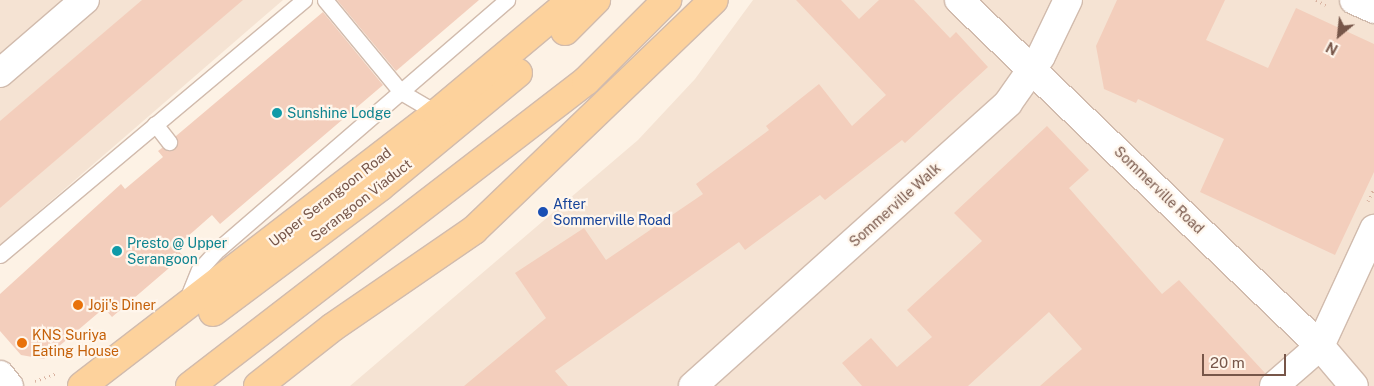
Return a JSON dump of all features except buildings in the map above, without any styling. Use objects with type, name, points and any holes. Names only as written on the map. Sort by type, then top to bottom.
[{"type":"main road","name":"Upper Serangoon Road","points":[[82,386],[182,313],[437,113],[572,0]]},
{"type":"main road","name":"Serangoon Viaduct","points":[[114,386],[380,187],[548,47],[596,0]]},
{"type":"main road","points":[[190,386],[586,81],[667,0]]},
{"type":"main road","points":[[258,386],[333,327],[474,230],[714,0]]},
{"type":"street","points":[[0,73],[85,0]]},
{"type":"street","name":"Sommerville Road","points":[[959,0],[1034,68],[1320,346],[1354,386]]},
{"type":"street","name":"Sommerville Walk","points":[[693,386],[1008,103],[1034,68],[1068,0]]},
{"type":"street","points":[[1354,0],[1374,9]]},
{"type":"street","points":[[1274,386],[1320,346],[1374,228]]},
{"type":"street","points":[[0,375],[9,386]]},
{"type":"lane","points":[[0,255],[304,0]]},
{"type":"lane","points":[[325,0],[401,92],[437,113]]},
{"type":"lane","points":[[182,313],[199,270],[215,252],[507,0]]},
{"type":"lane","points":[[154,124],[169,142]]},
{"type":"shaded area","points":[[0,0],[283,0],[0,245]]},
{"type":"shaded area","points":[[753,0],[1374,0],[1374,386],[350,386],[638,140],[695,79]]},
{"type":"place","name":"Sunshine Lodge","points":[[277,113]]},
{"type":"place","name":"After Sommerville Road","points":[[543,212]]},
{"type":"place","name":"Presto @ Upper Serangoon","points":[[117,251]]},
{"type":"place","name":"Joji's Diner","points":[[78,305]]},
{"type":"place","name":"KNS Suriya Eating House","points":[[22,343]]}]
